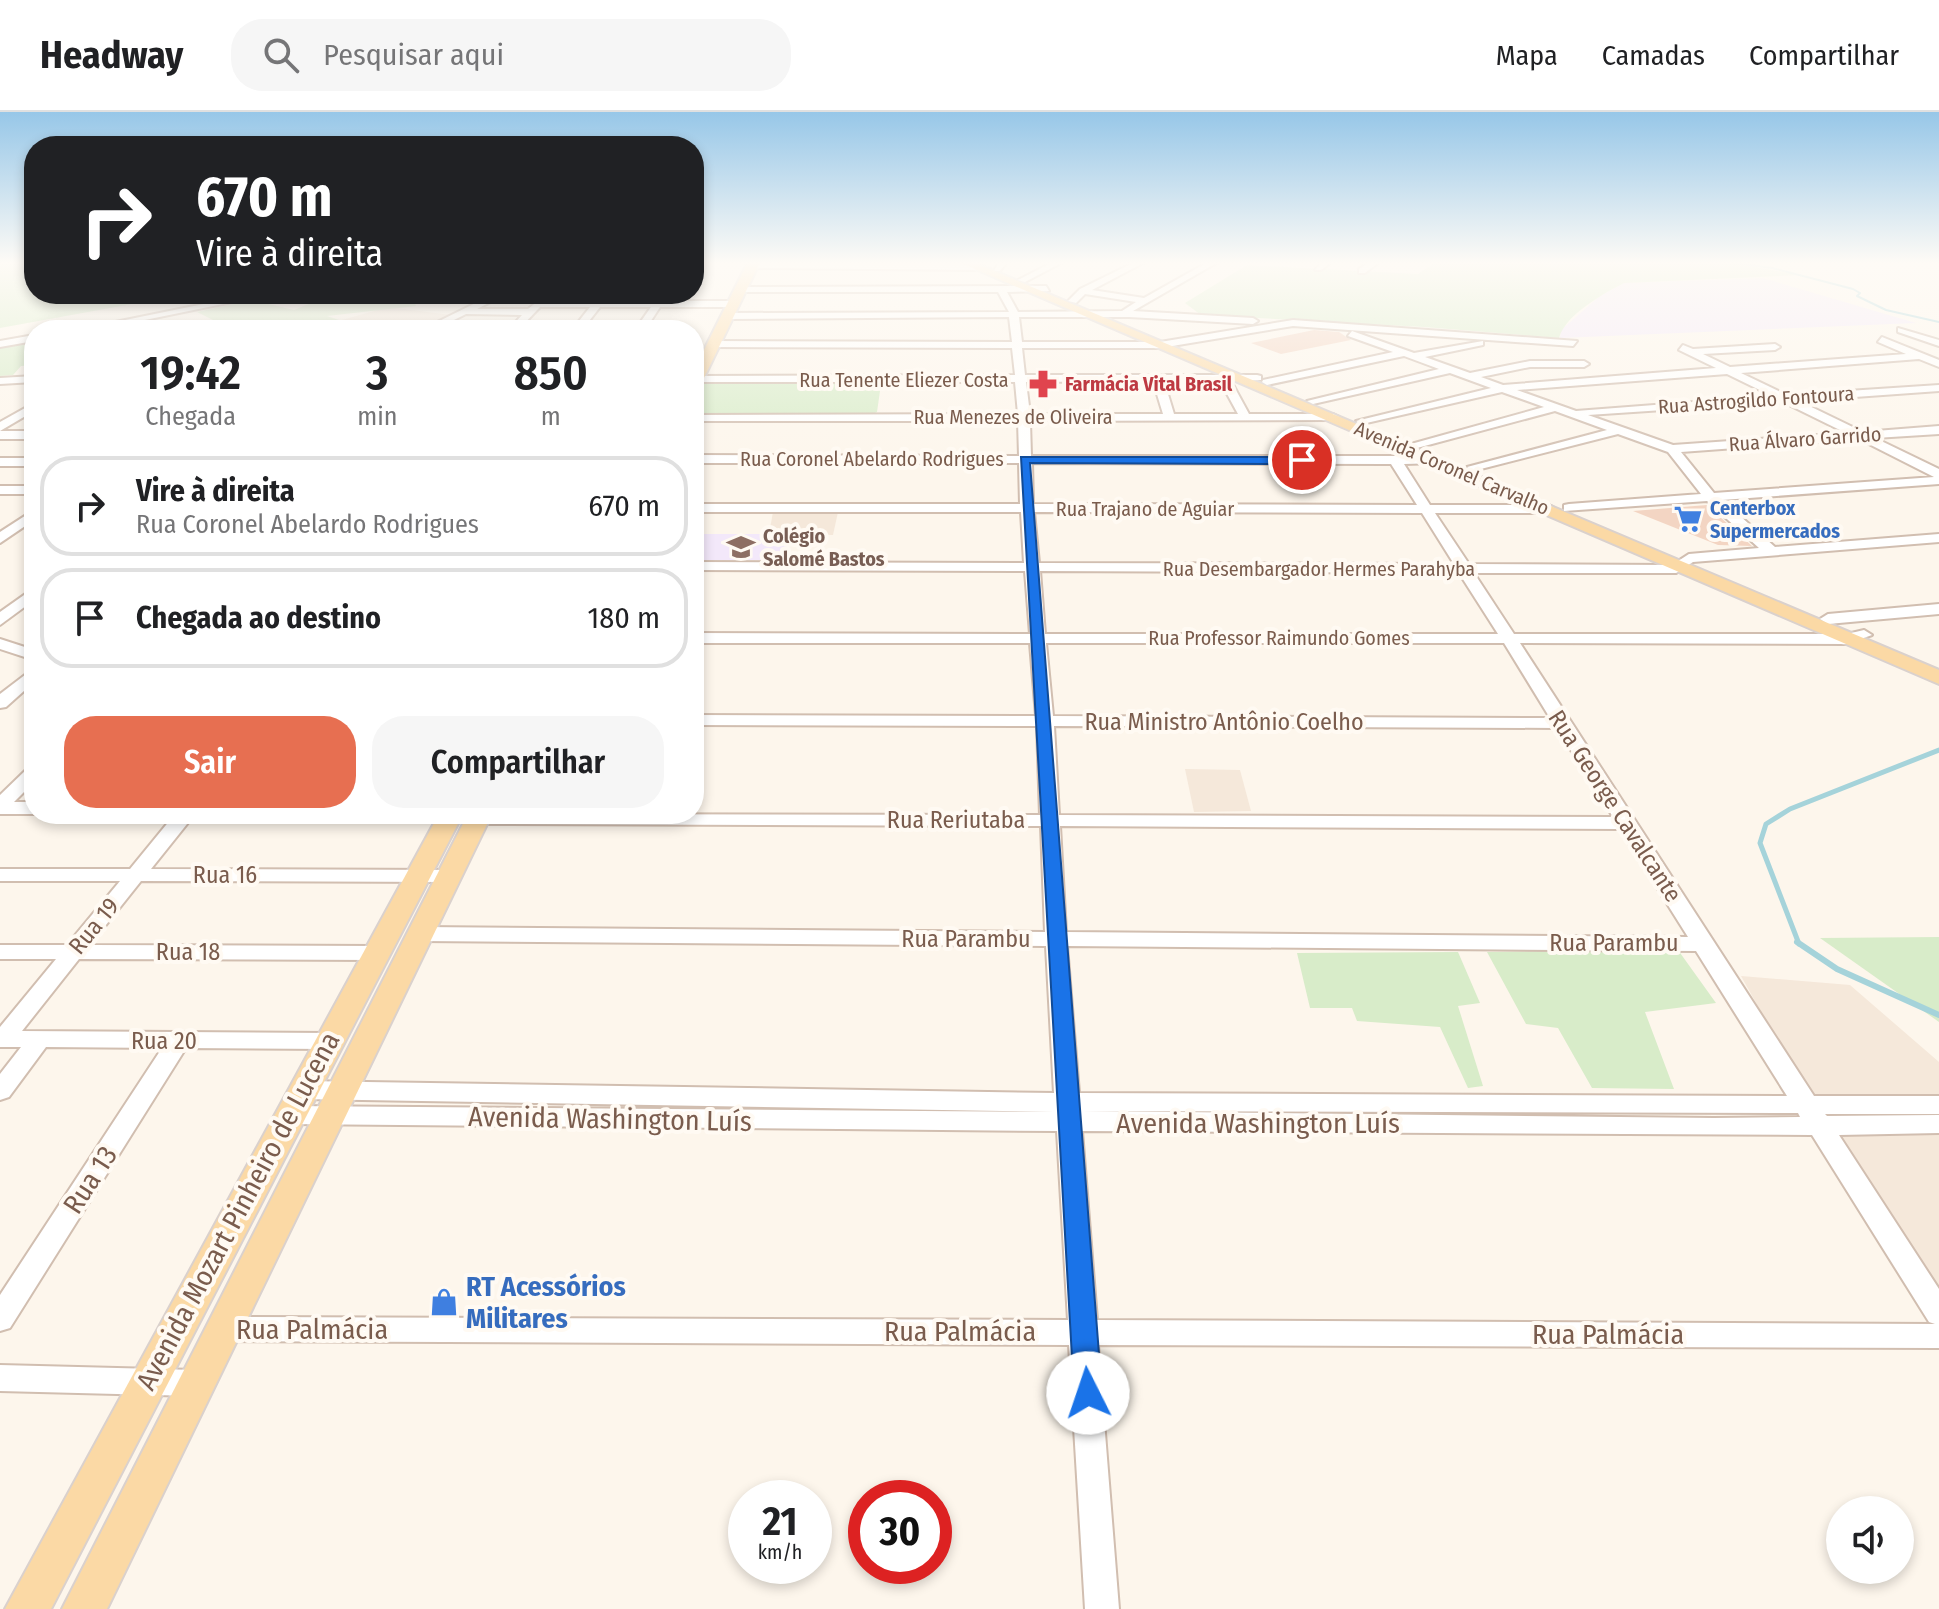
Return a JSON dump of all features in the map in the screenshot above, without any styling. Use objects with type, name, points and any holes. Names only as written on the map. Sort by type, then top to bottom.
[{"type":"main road","points":[[704,357],[720,332]]},
{"type":"main road","name":"Avenida Coronel Carvalho","points":[[1140,332],[1569,508],[1856,637],[1939,678]]},
{"type":"main road","name":"Avenida Coronel Carvalho","points":[[1148,332],[1165,342]]},
{"type":"main road","name":"Avenida Coronel Carvalho","points":[[1254,378],[1333,417],[1549,509],[1828,619],[1856,637],[1939,666]]},
{"type":"main road","name":"Avenida Mozart Pinheiro de Lucena","points":[[27,1609],[376,953],[432,876],[464,824]]},
{"type":"main road","name":"Avenida Mozart Pinheiro de Lucena","points":[[84,1609],[221,1329],[421,934],[432,876]]},
{"type":"street","points":[[1015,332],[1045,722],[1056,940],[1102,1609]]},
{"type":"street","points":[[713,346],[1017,346],[1165,342],[1237,332]]},
{"type":"street","points":[[1346,332],[1507,387],[1672,449],[1710,497],[1772,552]]},
{"type":"street","points":[[1414,332],[1573,343]]},
{"type":"street","points":[[1906,332],[1939,343]]},
{"type":"street","points":[[0,344],[24,340]]},
{"type":"street","points":[[1882,340],[1939,364]]},
{"type":"street","points":[[1254,378],[1479,343]]},
{"type":"street","points":[[1254,378],[1385,346]]},
{"type":"street","points":[[1775,347],[1687,349],[1939,477]]},
{"type":"street","points":[[1362,421],[1507,387],[1920,356]]},
{"type":"street","points":[[1470,376],[1526,364],[1584,364]]},
{"type":"street","points":[[1313,401],[1453,369]]},
{"type":"street","name":"Rua Tenente Eliezer Costa","points":[[704,382],[882,399],[954,399],[1019,380],[1094,399],[1158,380],[1254,378]]},
{"type":"street","points":[[1158,380],[1170,418]]},
{"type":"street","points":[[1225,380],[1246,418]]},
{"type":"street","points":[[2,383],[24,382]]},
{"type":"street","name":"Rua Astrogildo Fontoura","points":[[1573,412],[1939,388]]},
{"type":"street","name":"Rua Menezes de Oliveira","points":[[704,417],[882,399],[954,399],[1022,418],[1094,399],[1170,418],[1333,417]]},
{"type":"street","points":[[1417,444],[1557,407]]},
{"type":"street","points":[[0,427],[24,412]]},
{"type":"street","points":[[1473,467],[1619,430]]},
{"type":"street","name":"Rua Álvaro Garrido","points":[[1672,449],[1939,430]]},
{"type":"street","points":[[0,435],[24,435]]},
{"type":"street","name":"Rua Coronel Abelardo Rodrigues","points":[[704,459],[1433,460]]},
{"type":"street","name":"Rua George Cavalcante","points":[[1395,460],[1939,1313]]},
{"type":"street","points":[[0,462],[24,462]]},
{"type":"street","points":[[1569,508],[1939,477]]},
{"type":"street","points":[[0,490],[24,490]]},
{"type":"street","name":"Rua Trajano de Aguiar","points":[[704,508],[1549,509]]},
{"type":"street","points":[[0,520],[24,520]]},
{"type":"street","points":[[0,539],[24,525]]},
{"type":"street","points":[[0,549],[24,527]]},
{"type":"street","name":"Rua Desembargador Hermes Parahyba","points":[[704,566],[1676,569],[1685,562],[1939,538]]},
{"type":"street","points":[[0,602],[24,598]]},
{"type":"street","points":[[0,620],[24,600]]},
{"type":"street","points":[[1828,619],[1939,609]]},
{"type":"street","name":"Rua Professor Raimundo Gomes","points":[[704,638],[1856,637]]},
{"type":"street","points":[[0,644],[24,652]]},
{"type":"street","points":[[0,658],[24,657]]},
{"type":"street","points":[[0,703],[24,682]]},
{"type":"street","name":"Rua Ministro Antônio Coelho","points":[[704,720],[1561,723]]},
{"type":"street","points":[[0,807],[24,782]]},
{"type":"street","points":[[0,807],[24,808]]},
{"type":"street","name":"Rua Reriutaba","points":[[704,817],[1625,823]]},
{"type":"street","name":"Rua 19","points":[[1,1039],[177,824]]},
{"type":"street","name":"Rua 16","points":[[0,875],[432,876]]},
{"type":"street","name":"Rua Parambu","points":[[421,934],[1703,944]]},
{"type":"street","name":"Rua 18","points":[[0,952],[376,953]]},
{"type":"street","name":"Rua 20","points":[[1,1039],[328,1041]]},
{"type":"street","points":[[0,1091],[40,1039]]},
{"type":"street","name":"Rua 13","points":[[0,1319],[179,1041]]},
{"type":"street","name":"Avenida Washington Luís","points":[[297,1103],[1068,1112],[1812,1115],[1939,1124]]},
{"type":"street","name":"Avenida Washington Luís","points":[[1812,1115],[1939,1105]]},
{"type":"street","name":"Rua Palmácia","points":[[221,1329],[1939,1336]]},
{"type":"street","points":[[0,1378],[195,1383]]},
{"type":"shaded area","points":[[1561,332],[1706,332],[1560,338]]},
{"type":"shaded area","points":[[773,512],[838,512],[833,535],[769,534]]},
{"type":"shaded area","name":"Colégio Salomé Bastos","points":[[704,534],[793,534],[782,560],[704,560]]},
{"type":"shaded area","points":[[1185,769],[1240,770],[1251,811],[1194,812]]},
{"type":"shaded area","points":[[1741,976],[1850,985],[1939,1062],[1939,1303],[1804,1125],[1812,1103]]},
{"type":"green space","points":[[1484,332],[1562,332],[1559,338]]},
{"type":"green space","points":[[24,341],[24,366],[13,375],[0,376],[0,345]]},
{"type":"green space","points":[[704,382],[876,382],[881,384],[877,412],[871,415],[704,415]]},
{"type":"green space","points":[[1939,937],[1939,1022],[1820,938]]},
{"type":"green space","points":[[1678,950],[1716,1003],[1645,1012],[1674,1089],[1592,1088],[1558,1028],[1526,1024],[1487,952]]},
{"type":"green space","points":[[1458,952],[1480,1003],[1458,1006],[1483,1086],[1468,1088],[1440,1027],[1357,1021],[1352,1008],[1310,1008],[1297,953]]},
{"type":"building","points":[[1305,332],[1339,332],[1351,340],[1281,354],[1251,343]]},
{"type":"building","name":"Centerbox Supermercados","points":[[1707,505],[1752,546],[1718,545],[1633,511]]},
{"type":"waterway","points":[[1799,943],[1760,843],[1766,824],[1790,809],[1939,750]]},
{"type":"waterway","points":[[1799,943],[1837,969],[1939,1015]]},
{"type":"place","name":"Farmácia Vital Brasil","points":[[1043,384]]},
{"type":"place","name":"Centerbox Supermercados","points":[[1688,519]]},
{"type":"place","name":"Colégio Salomé Bastos","points":[[741,547]]},
{"type":"place","name":"RT Acessórios Militares","points":[[444,1302]]},
{"type":"route","points":[[1088,1393],[1025,460],[1302,460]]}]
